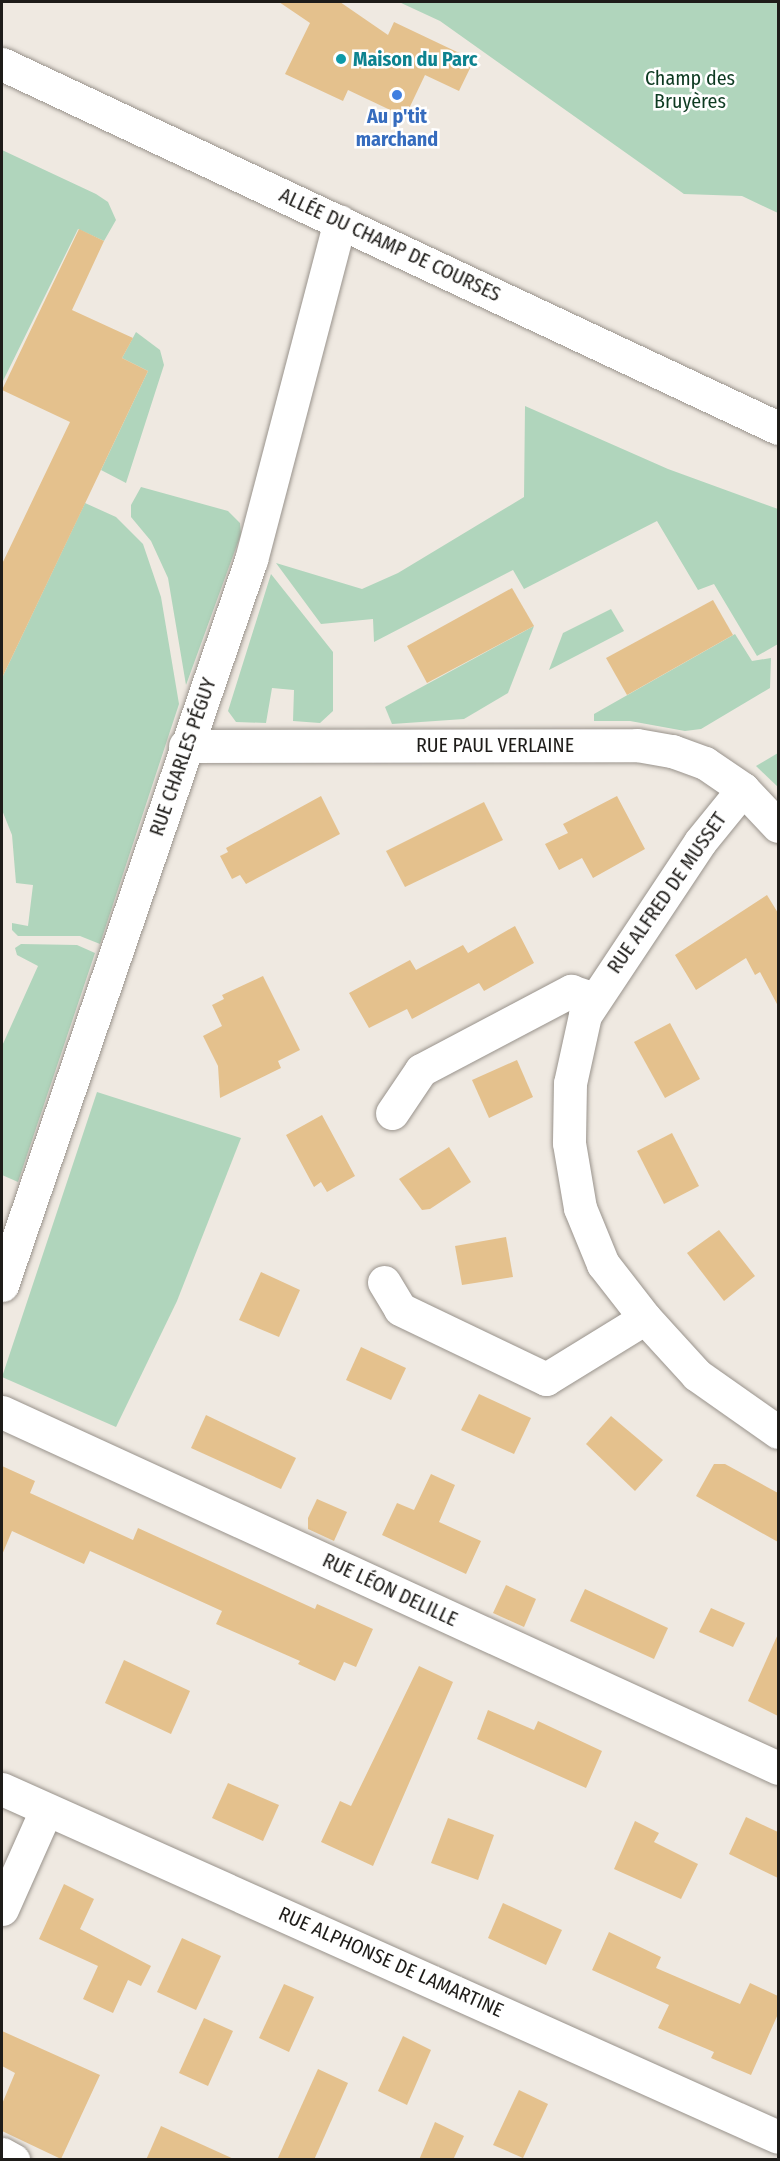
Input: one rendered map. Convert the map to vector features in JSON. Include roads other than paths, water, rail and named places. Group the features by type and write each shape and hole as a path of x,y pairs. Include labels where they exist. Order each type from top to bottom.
{"street":[{"name":"ALLÉE DU CHAMP DE COURSES","path":"2,64 778,428"},
{"name":"RUE CHARLES PÉGUY","path":"2,1285 267,506 340,221"},
{"name":"RUE PAUL VERLAINE","path":"185,746 637,745 672,751 705,764 743,789 778,826"},
{"name":"RUE ALFRED DE MUSSET","path":"743,789 700,842 585,1015 570,1083 569,1143 580,1208 603,1264 645,1318 697,1375 756,1420 778,1432"},
{"path":"392,1113 421,1071 571,991 594,999"},
{"path":"384,1282 400,1309 546,1379 645,1318"},
{"name":"RUE LÉON DELILLE","path":"2,1412 778,1768"},
{"name":"RUE ALPHONSE DE LAMARTINE","path":"2,1789 778,2137"},
{"path":"2,1909 46,1810"},
{"path":"2,2154 13,2160"}],"place":[{"name":"Maison du Parc","path":"341,59"},
{"name":"Au p'tit marchand","path":"397,95"}],"park label":[{"name":"Champ des Bruyères","path":"690,90"}]}
